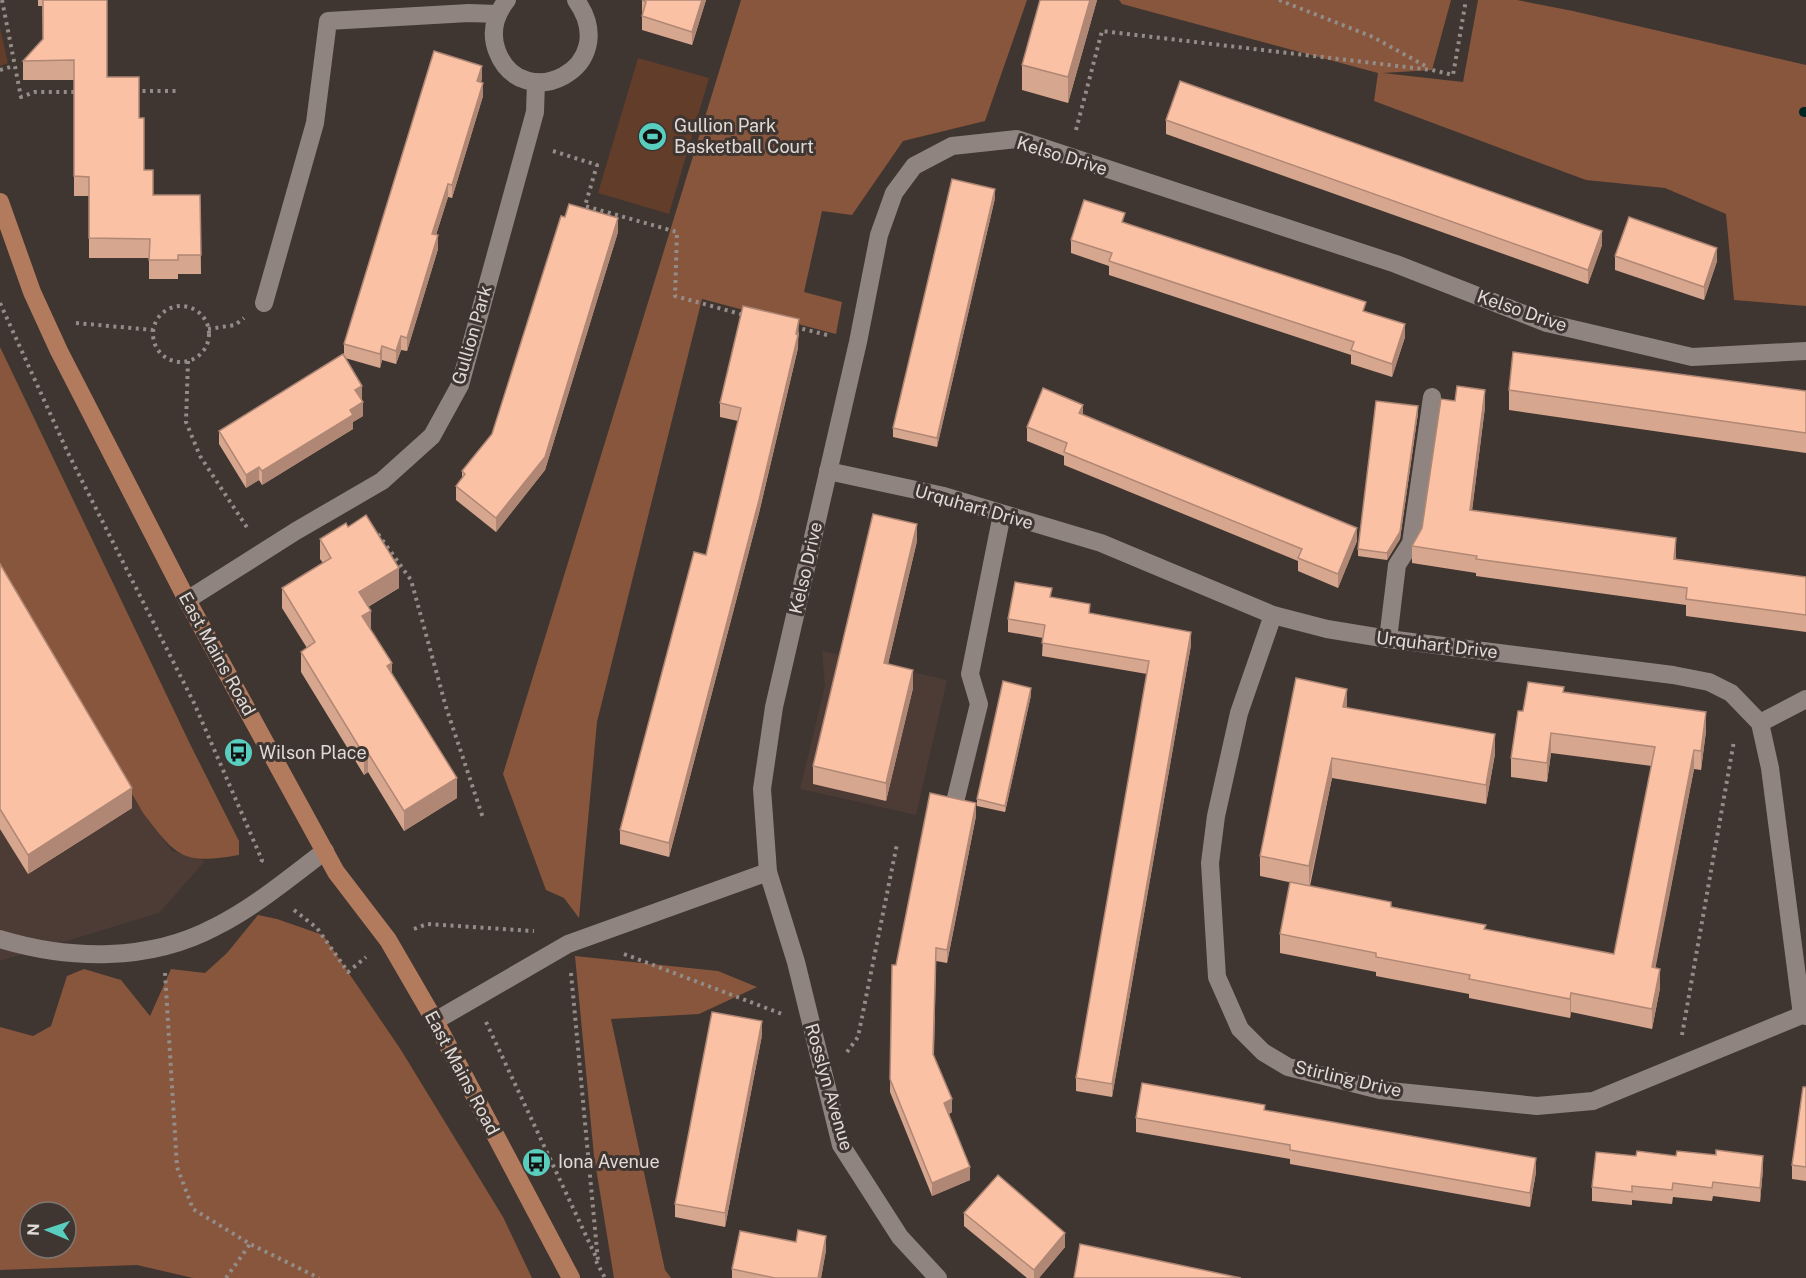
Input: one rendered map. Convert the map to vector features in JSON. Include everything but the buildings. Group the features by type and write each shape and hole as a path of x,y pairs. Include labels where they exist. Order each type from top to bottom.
{"main road":[{"name":"East Mains Road","path":"0,202 32,292 46,323 187,600 336,872 388,940 435,1021 571,1278"}],"street":[{"path":"264,303 315,123 328,21 502,7 494,36 500,58 509,69 522,78 536,82 551,81 565,76 577,67 585,55 589,41 589,26 585,12 576,0"},
{"name":"Gullion Park","path":"187,600 382,481 432,436 460,385 535,112 536,82"},
{"name":"Kelso Drive","path":"768,872 762,789 772,718 858,342 879,235 894,193 914,166 952,146 1017,139 1396,264 1547,323 1692,357 1806,351"},
{"path":"1388,639 1397,565 1411,543 1432,397"},
{"name":"Urquhart Drive","path":"828,471 944,496 1101,543 1274,615 1327,629 1709,682 1731,693 1760,723"},
{"path":"955,802 979,704 970,674 1002,514"},
{"name":"Stirling Drive","path":"1274,615 1239,713 1216,816 1210,863 1217,977 1240,1029 1263,1052 1288,1066 1380,1090 1537,1106 1593,1101 1804,1016"},
{"path":"1804,1016 1770,768 1760,723 1806,699"},
{"path":"0,939 61,953 109,955 166,945 214,928 243,911 325,851"},
{"path":"435,1021 576,941 768,872"},
{"name":"Rosslyn Avenue","path":"768,872 796,962 842,1145 900,1237 938,1278"}],"path":[{"path":"2,0 21,97 35,92 82,92"},
{"path":"1279,0 1373,37 1432,70"},
{"path":"1069,157 1102,31 1432,70 1453,75 1466,0"},
{"path":"0,70 14,66"},
{"path":"129,91 176,91"},
{"path":"526,143 597,165 585,206 676,232 675,296 750,317"},
{"path":"0,303 68,453 194,703 262,860 259,868"},
{"path":"208,329 235,325 264,303"},
{"path":"174,306 186,306 196,310 204,318 208,329 205,349 188,361 166,358 153,341 153,330 164,311 174,306"},
{"path":"46,323 111,324 153,330"},
{"path":"793,327 858,342"},
{"path":"188,361 186,422 200,456 263,552"},
{"path":"352,498 411,580 446,707 483,818"},
{"path":"1676,1069 1735,738 1744,706"},
{"path":"821,1065 844,1056 858,1037 897,844"},
{"path":"286,905 317,928 348,972 388,940 428,924 555,933 774,1013 809,1019"},
{"path":"475,998 598,1261 576,941"},
{"path":"164,962 177,1167 193,1209 250,1244 319,1278"},
{"path":"226,1278 250,1244"}],"shaded area":[{"path":"741,0 1027,0 985,121 903,141 852,215 822,211 804,292 842,302 836,334 702,299 597,722 579,918 564,898 546,890 503,774"},
{"path":"1119,0 1451,0 1432,70 1383,73 1463,82 1478,0 1517,0 1573,11 1806,65 1806,306 1734,300 1726,214 1665,188 1586,180 1374,101 1378,73 1122,4"},
{"path":"0,28 8,63 0,66"},
{"name":"Gullion Park Basketball Court","path":"638,58 709,78 669,214 598,193"},
{"path":"0,347 191,746 239,841 239,855 193,858 182,854 164,840 143,813 0,564"},
{"path":"0,564 143,813 172,851 205,861 159,913 0,961"},
{"path":"822,651 947,680 916,815 800,789 825,686"},
{"path":"258,915 323,935 401,1050 503,1217 532,1278 193,1278 137,1265 0,1270 0,1027 33,1036 51,1026 67,976 84,969 121,980 150,1016 171,969 205,973 227,953"},
{"path":"575,956 718,971 757,987 699,1014 611,1019 665,1270 671,1278 614,1278 594,1156"}],"place":[{"name":"Gullion Park Basketball Court","path":"653,136"},
{"name":"Wilson Place","path":"238,753"},
{"name":"Iona Avenue","path":"537,1162"}]}
